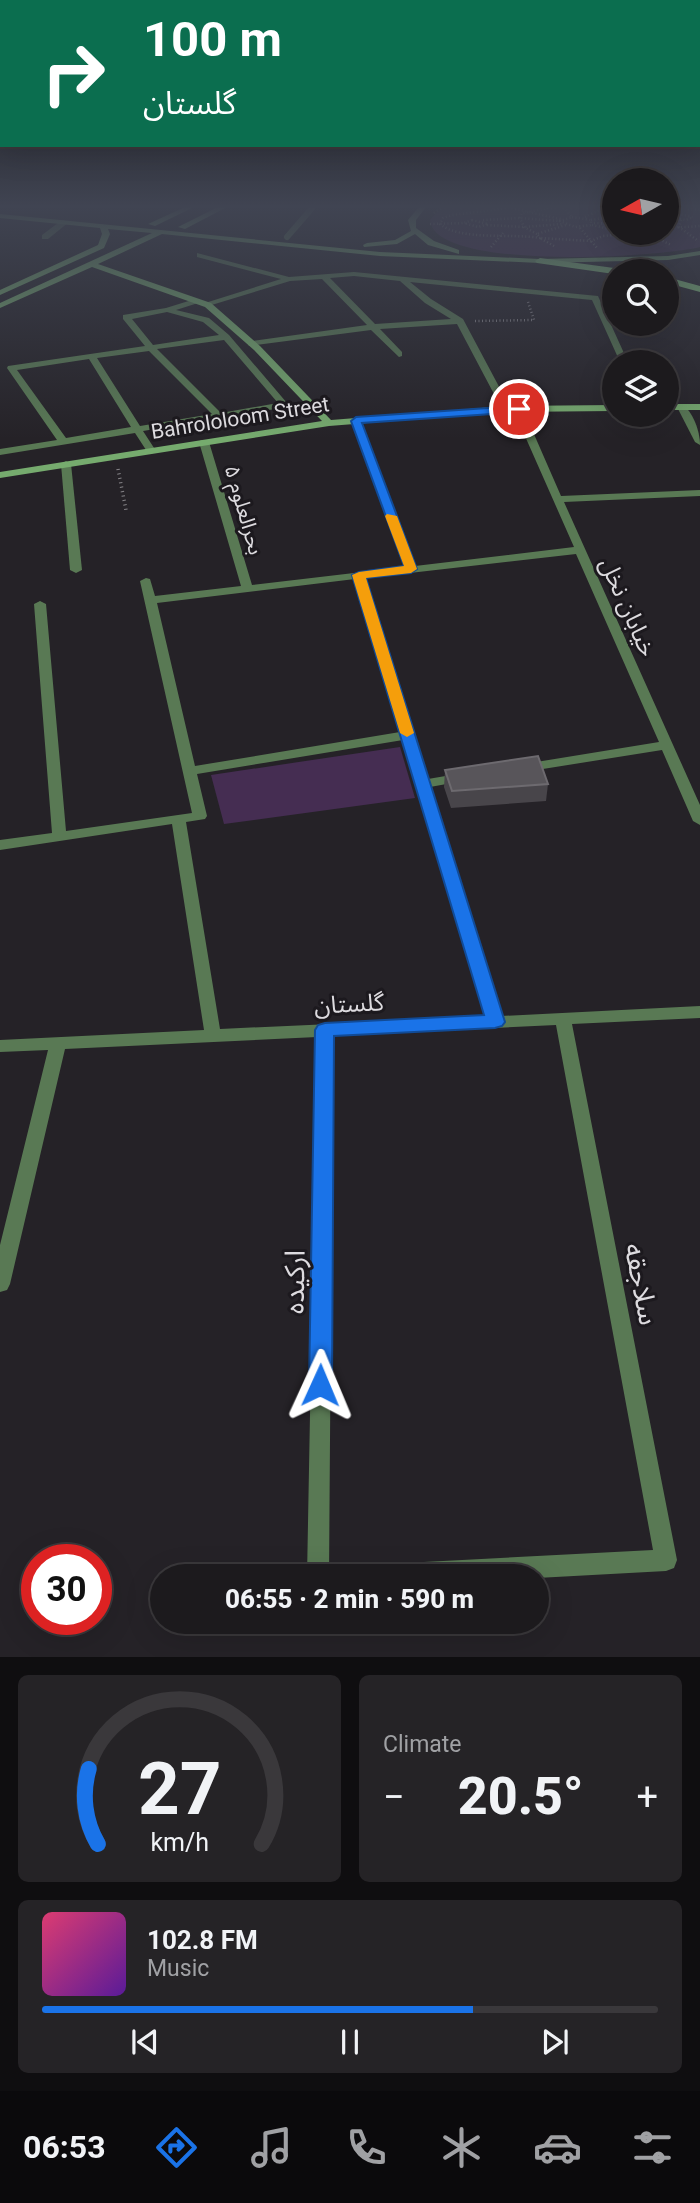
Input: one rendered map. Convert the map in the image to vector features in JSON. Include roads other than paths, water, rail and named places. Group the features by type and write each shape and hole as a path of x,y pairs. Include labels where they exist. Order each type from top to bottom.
{"main road":[{"path":"0,293 19,284"},
{"path":"0,306 47,284"},
{"path":"149,284 208,305 252,344 329,423"},
{"path":"683,284 700,289"},
{"path":"682,407 700,407"},
{"name":"Bahrololoom Street","path":"0,475 329,423 512,409 602,408"}],"street":[{"path":"208,305 272,284"},
{"path":"332,284 399,354"},
{"path":"408,284 428,301 460,321"},
{"path":"452,284 595,298 619,350"},
{"path":"195,301 167,310 126,317 151,348 219,416"},
{"path":"0,452 284,405 226,337 206,320 167,310"},
{"path":"252,344 373,327 460,321"},
{"name":"خیابان نخل","path":"460,321 512,409 558,499 698,813"},
{"path":"64,442 10,368 226,337"},
{"path":"91,356 151,451"},
{"path":"682,407 700,442"},
{"path":"356,421 411,569"},
{"name":"بحرالعلوم ۵","path":"204,442 247,588"},
{"path":"66,464 76,570"},
{"path":"558,499 700,493"},
{"path":"149,600 580,550"},
{"path":"359,575 495,1022"},
{"path":"0,845 200,816 146,581"},
{"path":"40,604 59,837"},
{"path":"191,771 408,736"},
{"path":"504,771 666,745"},
{"path":"423,784 477,775"},
{"path":"178,819 213,1035"},
{"name":"گلستان","path":"0,1046 700,1012"},
{"name":"سلاجقه","path":"549,1566 666,1560 563,1018"},
{"name":"ارکیده","path":"318,1564 325,1030"},
{"path":"0,1284 58,1043"}]}
